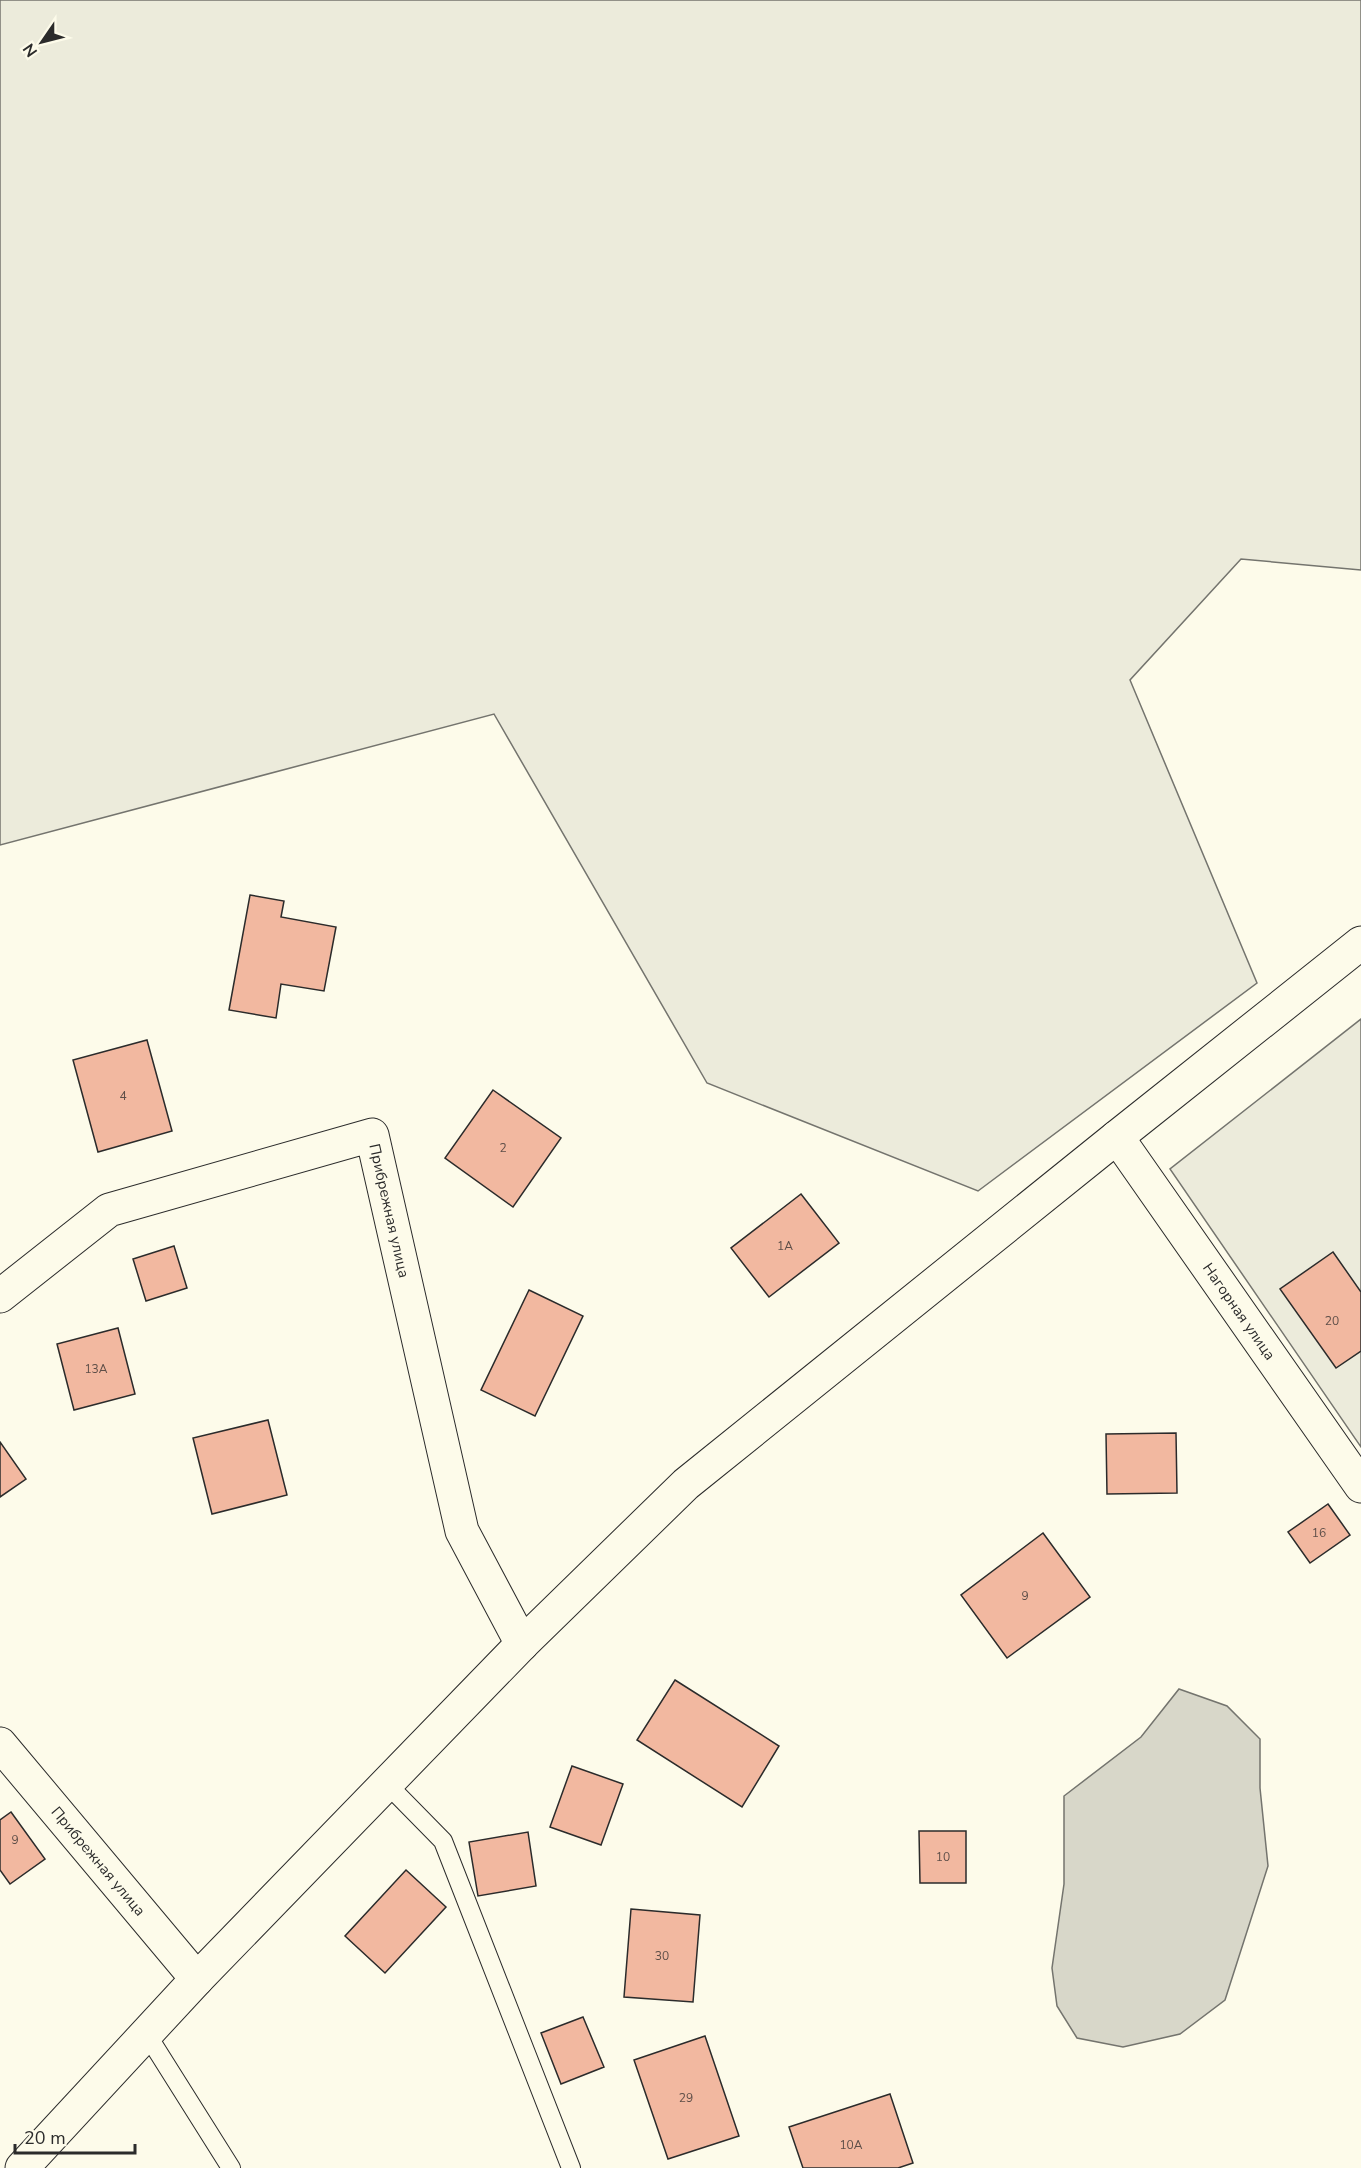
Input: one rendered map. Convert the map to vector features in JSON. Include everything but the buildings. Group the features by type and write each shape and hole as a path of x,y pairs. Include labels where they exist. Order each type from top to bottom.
{"main road":[{"path":"22,2168 197,1979 522,1644 686,1484 1361,943"},
{"name":"Прибрежная улица","path":"0,1296 109,1210 372,1136 462,1531 522,1644"},
{"name":"Нагорная улица","path":"1117,1137 1361,1486"},
{"name":"Прибрежная улица","path":"0,1744 197,1979"}],"lane":[{"path":"387,1784 443,1841 571,2168"},
{"path":"146,2034 231,2168"}],"shaded area":[{"path":"0,0 1361,0 1361,570 1241,559 1130,680 1257,983 978,1191 707,1083 494,714 0,845"},
{"path":"1361,1019 1361,1447 1170,1169"},
{"path":"1179,1689 1227,1706 1260,1739 1260,1788 1268,1866 1225,2000 1180,2034 1123,2047 1077,2038 1057,2006 1052,1968 1064,1884 1064,1796 1141,1737"}]}
